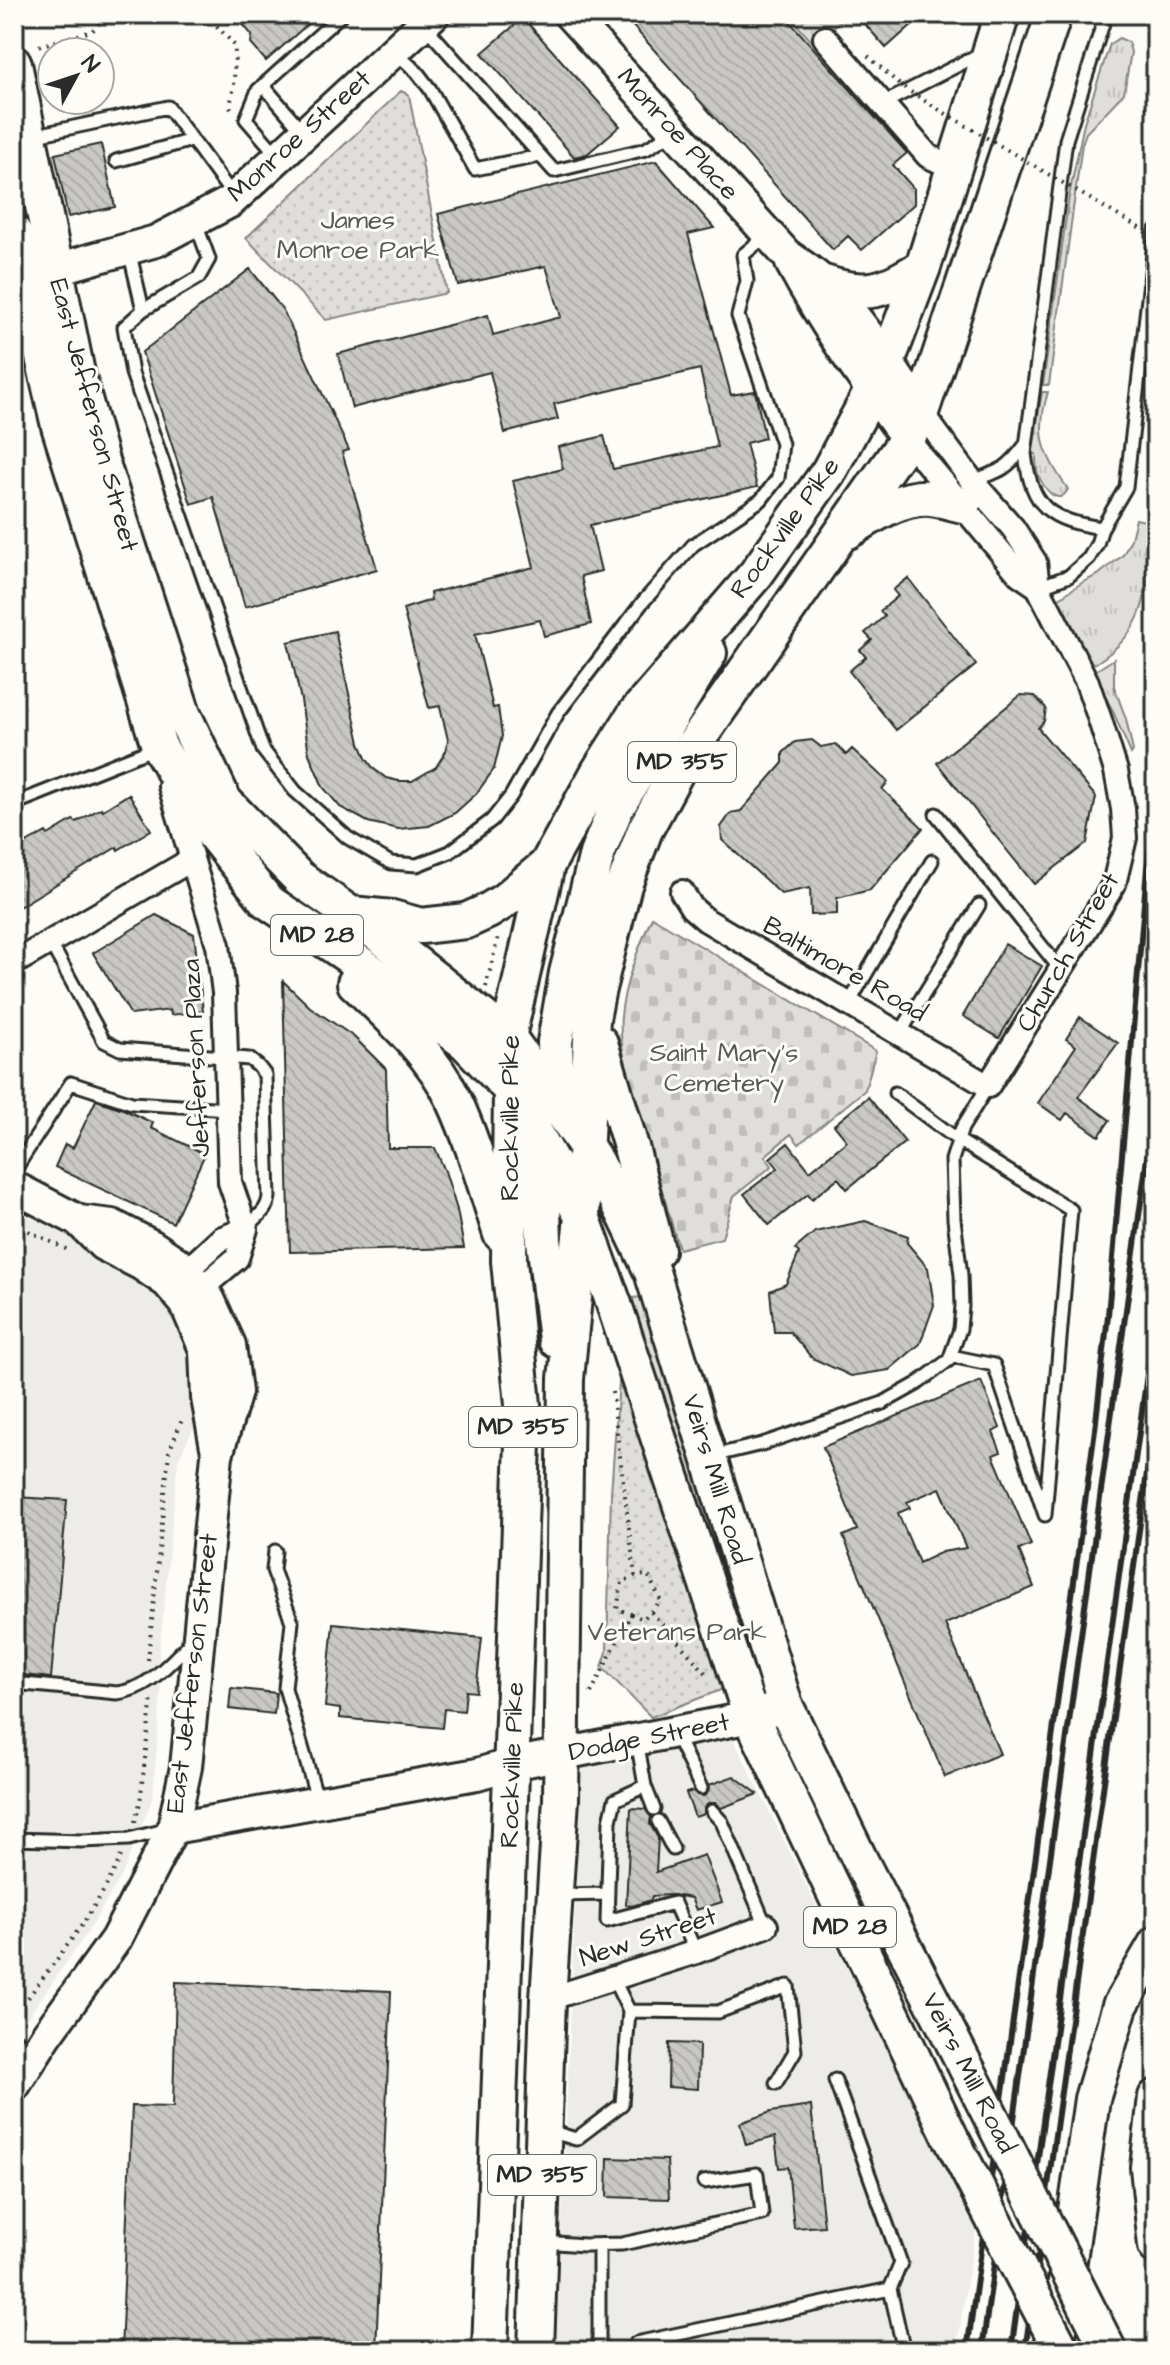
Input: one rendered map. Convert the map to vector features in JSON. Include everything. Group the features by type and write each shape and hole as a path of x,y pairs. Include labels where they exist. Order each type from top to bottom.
{"main road":[{"name":"Rockville Pike","path":"490,2351 524,1415 509,1261 511,1090 508,1037 547,865 599,771 636,713 756,574 829,471 880,377 923,267 1002,14"},
{"name":"Rockville Pike","path":"536,2351 548,1999 561,1799 566,1379 582,1216 592,1019 606,951 624,885 645,830 680,765 914,425 1054,14"},
{"name":"East Jefferson Street","path":"26,55 31,276 59,426 159,746"},
{"name":"East Jefferson Street","path":"14,233 77,373 101,461 183,714"},
{"path":"824,283 844,289 874,291 923,267"},
{"path":"838,537 879,512 917,498 968,493"},
{"path":"582,1216 562,1139 556,1101 555,1042 567,973 597,854 615,810 756,574"},
{"name":"Veirs Mill Road","path":"183,714 224,801 299,878 351,914 508,1037 585,1144 617,1199 652,1272 785,1705 860,1860 1109,2351"},
{"name":"Veirs Mill Road","path":"159,746 200,817 267,901 362,965 466,1043 511,1090 582,1216 751,1717 951,2138 1059,2351"},
{"path":"351,914 392,918 421,926 466,921 504,901 547,865"},
{"path":"267,901 391,1017 427,1058 453,1098 472,1144 509,1261"},
{"path":"592,1019 654,1234 682,1368"},
{"path":"508,1037 525,1081 541,1143 544,1240 554,1333 566,1379"},
{"path":"1059,2351 1092,2099 1120,2006 1156,1944"},
{"path":"1156,2097 1148,2167 1156,2246"}],"street":[{"name":"Monroe Place","path":"569,14 777,244 824,283 874,342 880,377"},
{"name":"Monroe Street","path":"31,276 156,241 235,198 428,19"},
{"path":"825,38 928,156 954,168"},
{"name":"Monroe Place","path":"777,244 811,299 880,377"},
{"name":"Church Street","path":"880,377 968,493 1019,574 1038,587 1087,682 1116,771 1123,809 1125,838 1114,884 988,1086"},
{"name":"Church Street","path":"914,425 968,493"},
{"name":"Jefferson Plaza","path":"159,746 218,945 224,993 230,1182 246,1229"},
{"path":"14,963 191,860"},
{"name":"Baltimore Road","path":"682,892 692,908 706,920 988,1086"},
{"path":"14,1187 79,1221 112,1225 151,1245 176,1262 185,1287"},
{"path":"185,1287 222,1238 246,1229"},
{"name":"East Jefferson Street","path":"14,2086 24,2046 116,1939 173,1828 186,1767 217,1455 207,1398 205,1350 185,1287"},
{"name":"Dodge Street","path":"173,1828 477,1774 512,1764 751,1717 785,1705"},
{"name":"New Street","path":"548,1999 696,1952 766,1926"}],"lane":[{"path":"279,157 246,119 258,90 342,14"},
{"path":"1102,528 1074,524 1056,517 1041,504 1028,473 1025,454 1066,140 1107,15"},
{"path":"428,19 554,171 646,149 675,131"},
{"path":"882,104 990,49"},
{"path":"393,51 417,72 430,89 475,169 540,156"},
{"path":"263,85 304,133"},
{"path":"28,137 168,107 235,198"},
{"path":"116,161 192,140"},
{"path":"195,221 209,259 199,277 143,310 124,327 132,373 263,750 295,791 348,838 391,863 417,865 450,852 492,820 511,796 558,713 642,603 693,545 761,500 778,478 782,444 738,316 747,281 743,255 777,244"},
{"path":"1038,587 1069,576 1080,567 1097,544 1102,528 1126,487 1156,230"},
{"path":"129,249 143,310"},
{"path":"968,493 1007,467 1027,444"},
{"path":"14,804 159,746"},
{"path":"936,814 1061,970"},
{"path":"849,1003 932,861"},
{"path":"900,1033 979,905"},
{"path":"50,942 104,1041 120,1049 249,1059 265,1075 268,1207 246,1229"},
{"path":"14,1171 71,1083 132,1103 229,1109"},
{"path":"709,1457 762,1444 883,1403 917,1384 949,1360 960,1329 962,1306 952,1160 962,1128 988,1086"},
{"path":"895,1093 958,1140 1071,1210 1045,1515 994,1365 951,1356"},
{"path":"275,1551 273,1570 292,1622 285,1688 318,1802"},
{"path":"14,1683 117,1693 132,1691 148,1682 199,1634"},
{"path":"675,1732 701,1788"},
{"path":"637,1740 645,1786 673,1849"},
{"path":"645,1786 615,1800 610,1821 607,1921 674,1903 696,1952"},
{"path":"712,1811 722,1822 766,1926"},
{"path":"14,1839 129,1839 173,1828"},
{"path":"553,1895 608,1894"},
{"path":"543,2129 576,2139 622,2104 629,2011 613,1978"},
{"path":"629,2011 718,2012 788,1986 795,2051 776,2083"},
{"path":"835,2080 901,2263 890,2289 904,2351"},
{"path":"540,2241 622,2244 762,2214 757,2174 704,2182"},
{"path":"599,2245 599,2351"},
{"path":"630,2351 636,2343 890,2289"}],"path":[{"path":"26,55 92,31 107,14"},
{"path":"206,14 235,46 230,106 234,120"},
{"path":"868,56 909,91 1156,238"},
{"path":"485,996 500,930"},
{"path":"14,1224 72,1251"},
{"path":"612,1386 635,1576"},
{"path":"145,1669 149,1655 169,1452 185,1407"},
{"path":"648,1575 661,1601 651,1612 643,1619 617,1609 622,1582 635,1576 648,1575"},
{"path":"651,1612 709,1678"},
{"path":"589,1698 631,1614"},
{"path":"137,1817 151,1691"},
{"path":"14,2017 87,1916 112,1877 120,1858"}],"shaded area":[{"path":"14,1209 139,1271 169,1297 194,1344 197,1420 178,1460 159,1656 161,1694 153,1797 122,1875 89,1930 14,2037"},
{"path":"725,1722 976,2227 956,2351 556,2351 582,1751"}],"green space":[{"path":"787,14 842,14 845,17 814,44"},
{"path":"1119,38 1128,42 1131,52 1124,93 1086,133 1082,144 1049,385 1043,385 1069,196 1084,123 1110,44"},
{"name":"James Monroe Park","path":"401,91 409,95 447,293 326,320 246,238"},
{"path":"1042,392 1048,392 1042,420 1044,443 1052,465 1068,489 1060,497 1051,494 1043,485 1037,472 1036,454 1032,454"},
{"path":"1136,519 1154,523 1143,602 1128,634 1115,649 1096,663 1091,663 1089,659 1086,660 1055,601 1098,575 1123,555"},
{"path":"1114,659 1114,686 1126,719 1133,751 1131,754 1112,709 1092,673"},
{"name":"Saint Mary's Cemetery","path":"652,917 876,1051 865,1090 799,1144 791,1134 765,1156 772,1166 734,1196 722,1238 679,1249 622,1043 621,1016 625,991"},
{"name":"Veterans Park","path":"649,1296 752,1647 734,1689 731,1686 651,1717 602,1667 607,1652 611,1493 625,1299"}],"building":[{"path":"234,14 319,14 266,61 251,44 252,35"},
{"path":"622,14 783,14 907,153 893,165 914,189 914,204 862,250 848,236 833,250"},
{"path":"856,14 924,14 886,48"},
{"path":"523,18 620,126 587,154 574,157 482,53"},
{"path":"101,144 115,207 68,217 55,154"},
{"path":"656,161 714,228 688,234 731,395 755,391 765,438 746,443 757,487 590,525 601,571 581,576 591,624 544,636 540,620 475,634 493,708 498,707 502,736 494,769 476,794 455,813 429,826 398,829 368,822 340,807 323,787 309,754 288,642 335,631 366,758 386,778 412,781 436,767 446,751 448,740 440,706 429,708 403,609 431,600 430,593 534,567 513,481 563,469 558,447 604,436 613,469 717,447 700,369 554,404 558,419 505,433 490,372 352,408 338,354 488,315 493,335 561,317 546,266 458,285 438,214"},
{"path":"250,269 283,310 349,450 342,452 377,569 245,607 213,497 191,504 142,352"},
{"path":"908,578 976,665 896,730 849,671 866,657 860,650 872,640 865,633 885,616 880,611 898,596 893,590"},
{"path":"1021,695 1035,696 1046,708 1044,721 1038,728 1096,797 1087,843 1034,884 937,763"},
{"path":"812,740 821,747 836,744 846,755 852,749 888,782 882,789 923,828 870,890 837,898 837,914 811,915 810,888 781,894 722,840 721,827 731,813 741,811 783,763 783,753 795,742"},
{"path":"129,794 151,830 118,850 117,847 14,910 14,850 46,832 48,835 73,820 76,822 101,808 103,810"},
{"path":"156,915 194,934 203,1011 171,1015 170,1010 131,1015 93,953"},
{"path":"1005,944 1042,966 999,1038 963,1016"},
{"path":"283,981 310,1007 354,1037 386,1069 388,1148 435,1148 457,1210 464,1248 290,1252"},
{"path":"1080,1017 1118,1043 1078,1097 1110,1120 1099,1136 1067,1113 1062,1120 1038,1103 1076,1046 1066,1039"},
{"path":"868,1097 905,1142 847,1189 838,1178 812,1199 808,1194 769,1225 744,1194 778,1168 770,1158 788,1143 810,1171 847,1141 834,1125"},
{"path":"96,1100 153,1123 151,1128 205,1154 173,1223 55,1167 65,1144 73,1148"},
{"path":"865,1221 908,1236 907,1243 928,1268 934,1305 920,1344 889,1370 851,1376 812,1358 790,1332 774,1332 770,1291 786,1284 799,1253 795,1249 815,1232"},
{"path":"981,1381 1000,1428 993,1432 1001,1452 993,1455 1031,1545 1019,1550 1034,1587 945,1624 1000,1754 945,1777 843,1536 857,1530 823,1447","holes":["940,1488 966,1548 942,1552 919,1563 898,1513 910,1508 907,1502"]},
{"path":"14,1497 67,1500 51,1678 14,1674"},
{"path":"333,1623 482,1638 476,1692 466,1691 464,1711 444,1709 442,1728 340,1718 340,1709 325,1707"},
{"path":"231,1688 276,1693 274,1714 229,1709"},
{"path":"734,1776 758,1794 721,1808 709,1803 704,1808 704,1814 695,1817 686,1793 693,1791 704,1796 709,1785"},
{"path":"631,1808 645,1809 651,1817 650,1824 658,1838 656,1872 704,1855 722,1902 696,1910 691,1898 672,1895 652,1896 651,1900 626,1905"},
{"path":"176,1982 391,1991 376,2351 121,2351 132,2106 173,2107"},
{"path":"669,2043 699,2044 698,2089 668,2087"},
{"path":"811,2106 824,2226 794,2228 788,2167 779,2168 775,2137 746,2145 740,2123 771,2112"},
{"path":"608,2158 667,2160 669,2199 607,2197"}],"railway":[{"path":"967,2351 1095,1430 1147,869 1156,807"},
{"path":"982,2351 1156,1093"},
{"path":"1011,2351 1156,1310"},
{"path":"1025,2351 1156,1408"}]}
